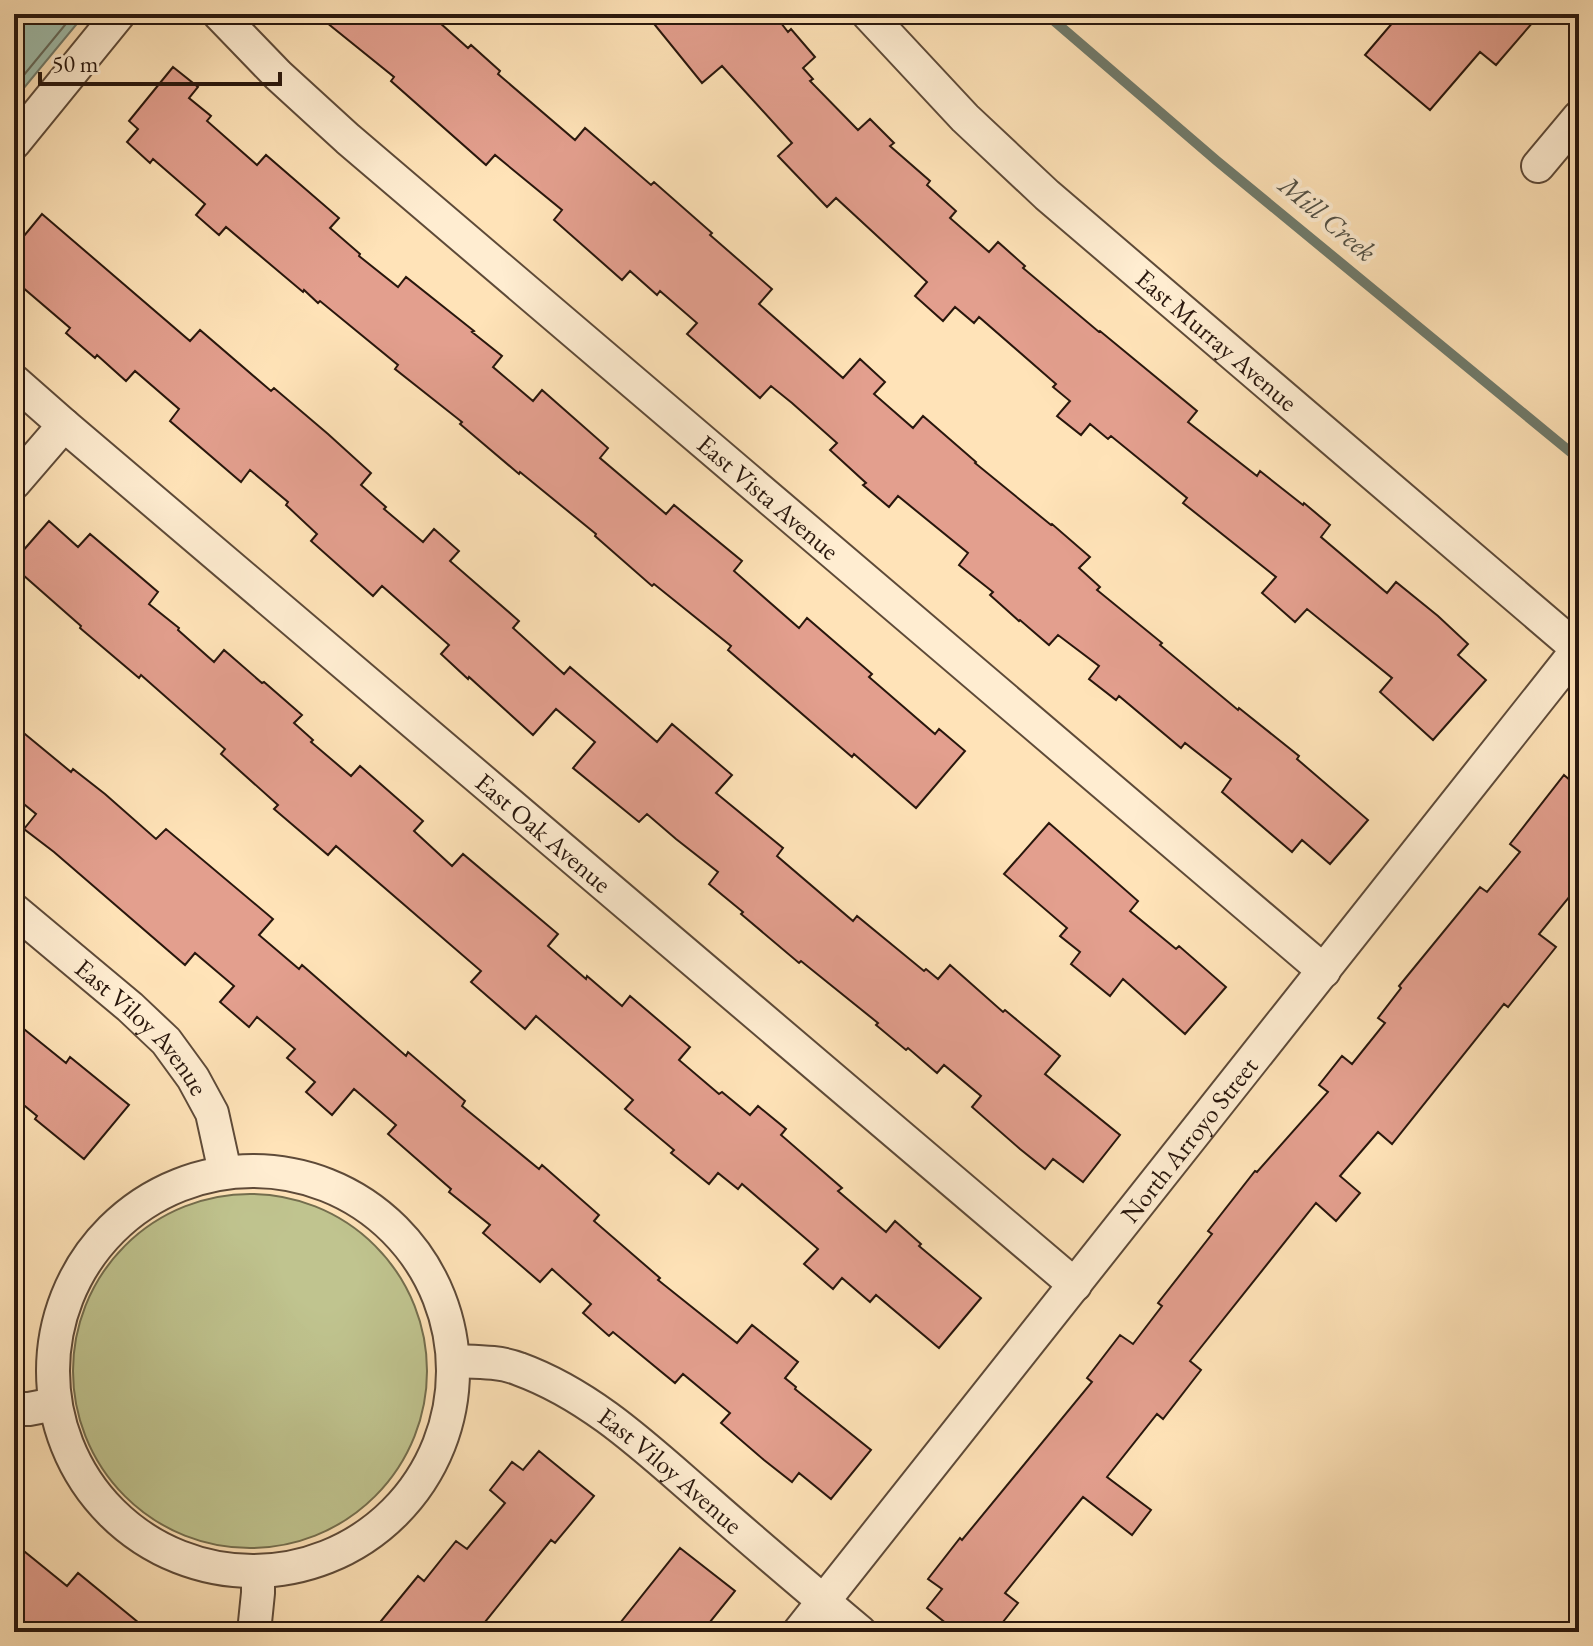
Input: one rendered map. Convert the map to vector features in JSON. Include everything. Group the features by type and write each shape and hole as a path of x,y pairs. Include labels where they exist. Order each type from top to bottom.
{"street":[{"path":"14,143 119,14"},
{"name":"East Vista Avenue","path":"219,14 278,75 348,139 1324,971"},
{"name":"East Murray Avenue","path":"868,14 965,118 1047,195 1578,649"},
{"path":"1538,166 1579,117"},
{"name":"East Oak Avenue","path":"14,381 1075,1285"},
{"path":"14,483 64,425"},
{"name":"North Arroyo Street","path":"799,1632 1578,649"},
{"name":"East Viloy Avenue","path":"14,910 166,1041 193,1078 212,1113 225,1172"},
{"path":"225,1172 296,1174 355,1198 405,1238 439,1292 453,1361 450,1420 424,1479 381,1528 324,1560 258,1573 203,1566 150,1543 105,1507 73,1459 55,1404 54,1339 75,1276 115,1225 169,1188 225,1172"},
{"name":"East Viloy Avenue","path":"453,1361 516,1367 587,1402 622,1427 860,1632"},
{"path":"14,1409 55,1404"},
{"path":"254,1632 258,1573"}],"green space":[{"path":"250,1194 285,1197 318,1207 348,1224 375,1246 397,1273 414,1303 424,1336 427,1371 424,1406 414,1439 397,1469 375,1496 348,1518 318,1535 285,1545 250,1548 215,1545 182,1535 152,1518 125,1496 103,1469 86,1439 76,1406 73,1371 76,1336 86,1303 103,1273 125,1246 152,1224 182,1207 215,1197"}],"water":[{"path":"14,14 85,14 14,100"}],"building":[{"path":"316,14 430,14 468,48 471,45 500,71 498,74 575,140 585,128 651,185 654,182 772,289 759,304 843,378 860,359 885,382 874,394 913,428 923,416 975,463 1052,524 1090,557 1079,568 1100,587 1097,590 1238,710 1299,756 1297,759 1368,820 1330,864 1302,840 1292,852 1222,792 1231,779 1185,743 1181,748 1119,696 1116,700 1089,679 1099,666 1058,635 1049,645 990,595 993,592 959,565 968,553 898,496 889,507 830,450 837,443 792,403 771,386 760,398 687,334 697,323 660,291 657,295 630,271 622,280 554,220 562,210 495,155 486,165 391,81 394,77"},
{"path":"646,14 774,14 815,57 803,68 813,79 810,81 858,130 870,119 894,143 890,146 930,181 927,185 956,211 950,218 989,252 998,242 1025,266 1023,268 1197,411 1188,422 1257,476 1260,471 1330,525 1321,537 1387,593 1396,582 1438,616 1468,644 1458,655 1486,680 1433,740 1380,692 1392,678 1307,609 1295,622 1262,593 1276,577 1183,503 1187,498 1111,436 1108,439 1090,424 1081,435 1057,416 1070,401 1053,387 1056,384 979,317 974,323 955,307 943,321 915,296 927,282 836,198 827,207 778,156 792,143 722,66 702,83"},
{"path":"1400,14 1540,14 1496,65 1480,52 1430,110 1365,55"},
{"path":"173,67 198,87 189,98 211,116 207,121 257,165 266,155 339,218 330,228 359,256 398,287 406,277 474,331 502,356 493,367 533,401 542,390 608,448 600,458 666,514 674,505 742,561 734,571 799,628 807,618 935,734 939,729 965,751 916,808 728,650 731,646 654,584 652,586 596,534 519,474 460,424 462,422 395,369 398,365 320,301 318,303 303,292 226,227 219,235 196,215 205,204 153,159 150,163 127,142 138,129 129,121"},
{"path":"42,214 190,341 200,330 271,391 274,388 328,434 371,473 361,485 386,507 384,509 423,542 434,529 459,551 450,561 519,621 513,628 564,674 570,667 657,742 672,724 732,775 716,793 783,848 777,856 853,921 857,916 938,979 950,965 1003,1012 1005,1010 1060,1056 1045,1074 1120,1135 1083,1182 1053,1159 1045,1169 1020,1149 972,1107 981,1096 944,1065 937,1073 908,1048 906,1050 876,1025 878,1023 801,961 799,963 709,884 718,872 647,814 639,822 573,768 595,742 556,709 533,735 441,654 449,645 382,586 373,596 311,541 317,534 286,505 288,502 250,470 241,482 170,421 179,409 135,371 126,381 66,333 70,328 14,280 14,248"},
{"path":"49,521 78,547 90,534 158,592 149,604 214,662 224,650 264,682 302,715 294,723 313,740 311,742 351,776 360,766 423,821 414,831 452,866 463,854 558,934 548,946 586,979 587,976 622,1006 630,996 690,1047 679,1060 750,1115 758,1106 786,1129 781,1135 842,1188 838,1191 886,1232 895,1221 921,1244 919,1246 981,1298 939,1348 876,1295 870,1302 842,1278 833,1289 804,1264 818,1249 742,1184 738,1189 718,1173 709,1184 625,1109 633,1100 536,1016 525,1029 471,982 481,971 336,846 328,855 274,809 278,805 221,754 225,749 141,675 139,678 80,628 14,567 14,561"},
{"path":"14,725 71,772 73,769 105,794 156,839 166,829 273,919 259,935 299,969 302,965 406,1056 408,1052 465,1101 462,1106 539,1169 542,1165 599,1215 594,1221 660,1278 658,1280 737,1343 752,1325 798,1362 785,1378 871,1450 831,1499 799,1473 792,1482 764,1460 721,1423 730,1413 683,1374 675,1383 613,1332 609,1336 583,1313 591,1304 552,1269 540,1282 483,1233 490,1225 449,1192 451,1189 388,1134 396,1125 354,1089 332,1115 306,1092 315,1082 287,1058 295,1049 257,1017 249,1027 220,1002 234,986 195,953 185,965 24,829 36,814 14,796"},
{"path":"1564,775 1579,788 1579,885 1539,934 1556,947 1508,1007 1504,1004 1392,1144 1378,1132 1340,1176 1360,1193 1336,1221 1316,1203 1190,1361 1201,1370 1163,1419 1157,1414 1107,1477 1151,1510 1132,1535 1083,1497 1005,1593 1018,1603 995,1632 957,1632 927,1608 942,1589 928,1579 1092,1382 1087,1378 1120,1335 1133,1344 1162,1306 1158,1303 1212,1234 1208,1231 1255,1171 1328,1092 1319,1085 1342,1056 1352,1064 1385,1023 1378,1018 1401,988 1399,986 1480,887 1487,892 1520,852 1510,844"},
{"path":"1049,823 1138,901 1130,911 1176,949 1179,946 1226,987 1185,1034 1123,979 1110,996 1071,964 1080,952 1060,936 1067,928 1004,874"},
{"path":"14,1021 66,1063 70,1057 129,1105 84,1159 35,1119 37,1116 14,1097"},
{"path":"539,1451 594,1496 555,1543 551,1540 477,1632 372,1632 418,1576 424,1581 456,1541 467,1549 505,1503 490,1490 512,1462 523,1470"},
{"path":"14,1543 67,1586 78,1573 150,1632 14,1632"},
{"path":"680,1548 735,1591 702,1632 613,1632"}],"waterway":[{"name":"Mill Creek","path":"1046,14 1217,161 1579,459"}]}
